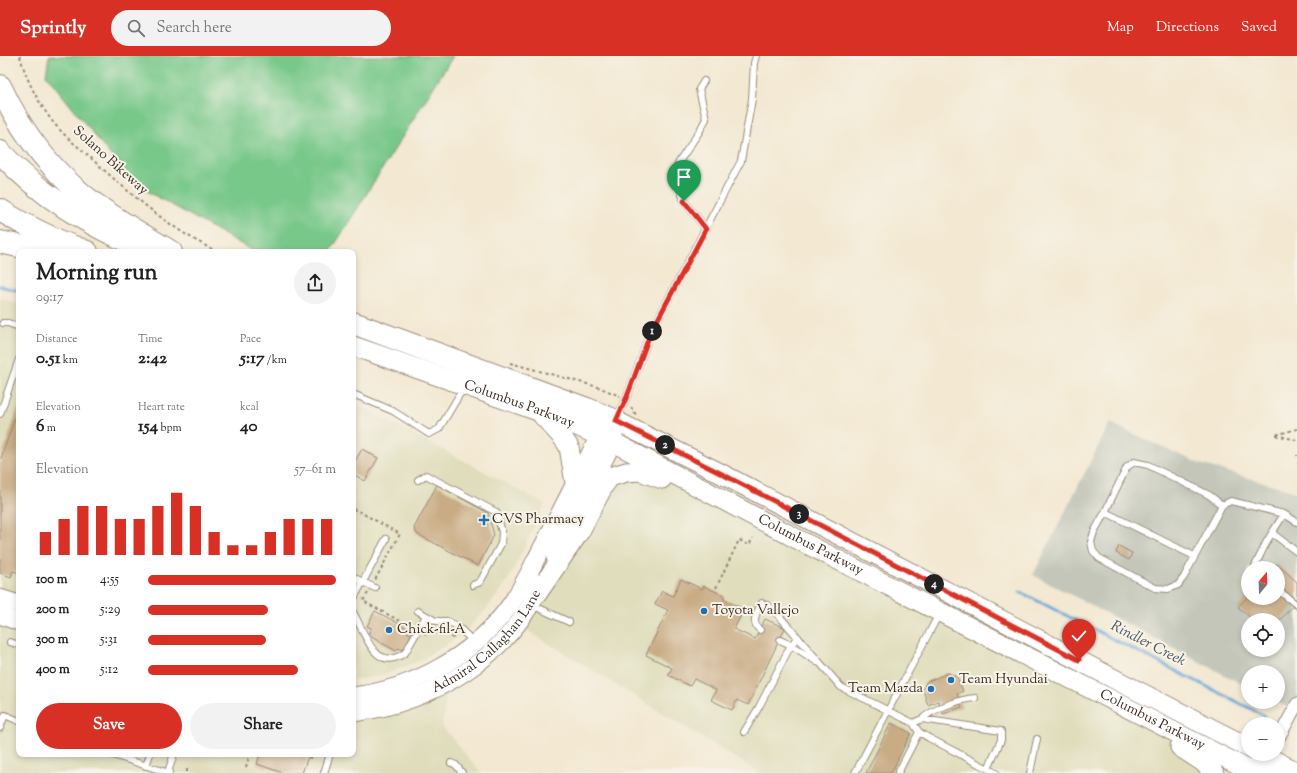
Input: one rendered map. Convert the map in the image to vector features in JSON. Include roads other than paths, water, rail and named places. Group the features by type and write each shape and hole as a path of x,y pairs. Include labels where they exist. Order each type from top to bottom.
{"highway":[{"path":"0,86 18,119 32,140 64,178 115,218 166,249"},
{"path":"0,142 27,180"},
{"path":"0,152 27,180 62,206 81,218 122,239 147,249"},
{"path":"0,210 26,226 80,249"},
{"path":"0,242 32,249"},
{"name":"Columbus Parkway","path":"356,325 558,398 616,421"}],"main road":[{"name":"Columbus Parkway","path":"356,347 538,411 606,439 1252,772"},
{"path":"538,411 563,438 569,447 575,483"},
{"name":"Admiral Callaghan Lane","path":"356,712 385,707 449,682 477,664 507,636 534,599 606,439 616,421"},
{"name":"Columbus Parkway","path":"616,421 720,473 1241,743"},
{"name":"Admiral Callaghan Lane","path":"356,695 381,691 422,676 476,646 509,607 528,574 575,483 606,439"},
{"path":"534,599 580,531 604,485 610,477 621,473 640,471 762,520"},
{"path":"0,598 16,603"},
{"path":"940,612 944,608 952,607 1038,649 1079,660"},
{"path":"0,615 16,621"},
{"path":"1110,699 1203,762 1214,773"},
{"path":"1252,772 1267,761"},
{"path":"1270,761 1297,772"}],"street":[{"path":"1285,726 1297,704"}],"lane":[{"path":"616,421 628,394 650,334 741,162 752,99 754,63 756,56"},
{"path":"704,81 699,89 706,119 679,162 675,173 684,201 706,229"},
{"path":"3,323 16,326"},
{"path":"0,414 16,368"},
{"path":"356,395 393,411 429,434 439,428 465,386"},
{"path":"1222,505 1210,495 1196,488 1148,465 1134,462 1127,467 1094,532 1091,542 1094,551 1099,558 1155,588 1168,589 1178,585 1184,577 1222,505 1231,501 1284,514 1297,522"},
{"path":"418,480 426,475 496,512 502,532 501,544 480,582 473,585"},
{"path":"1105,512 1194,556"},
{"path":"1257,561 1267,541 1284,514"},
{"path":"1272,534 1297,552"},
{"path":"356,595 386,539"},
{"path":"356,578 373,588"},
{"path":"1285,596 1297,605"},
{"path":"534,599 569,622"},
{"path":"760,630 756,627 754,620 764,604 774,610 841,687 912,722 919,732 996,773"},
{"path":"418,611 436,621 447,621 457,626 476,646"},
{"path":"855,773 940,612"},
{"path":"356,618 373,649 381,657 393,658 405,653 426,616"},
{"path":"744,732 792,645 798,637"},
{"path":"780,640 792,645 823,666"},
{"path":"10,642 16,645"},
{"path":"922,719 927,714 964,699 975,698"},
{"path":"0,728 2,714 16,720"},
{"path":"912,722 922,719 1001,731 1001,740 988,769"},
{"path":"898,773 919,732"},
{"path":"1030,773 1037,738"},
{"path":"119,757 168,773 173,757"},
{"path":"146,766 149,757"},
{"path":"324,773 329,757"},
{"path":"451,763 456,765 462,773"}],"waterway":[{"name":"Rindler Creek","path":"0,286 16,290"},
{"name":"Rindler Creek","path":"1020,592 1265,716"}],"place":[{"name":"CVS Pharmacy","path":"484,520"},
{"name":"Toyota Vallejo","path":"704,611"},
{"name":"Chick-fil-A","path":"389,630"},
{"name":"Team Hyundai","path":"951,680"},
{"name":"Team Mazda","path":"931,689"}]}
